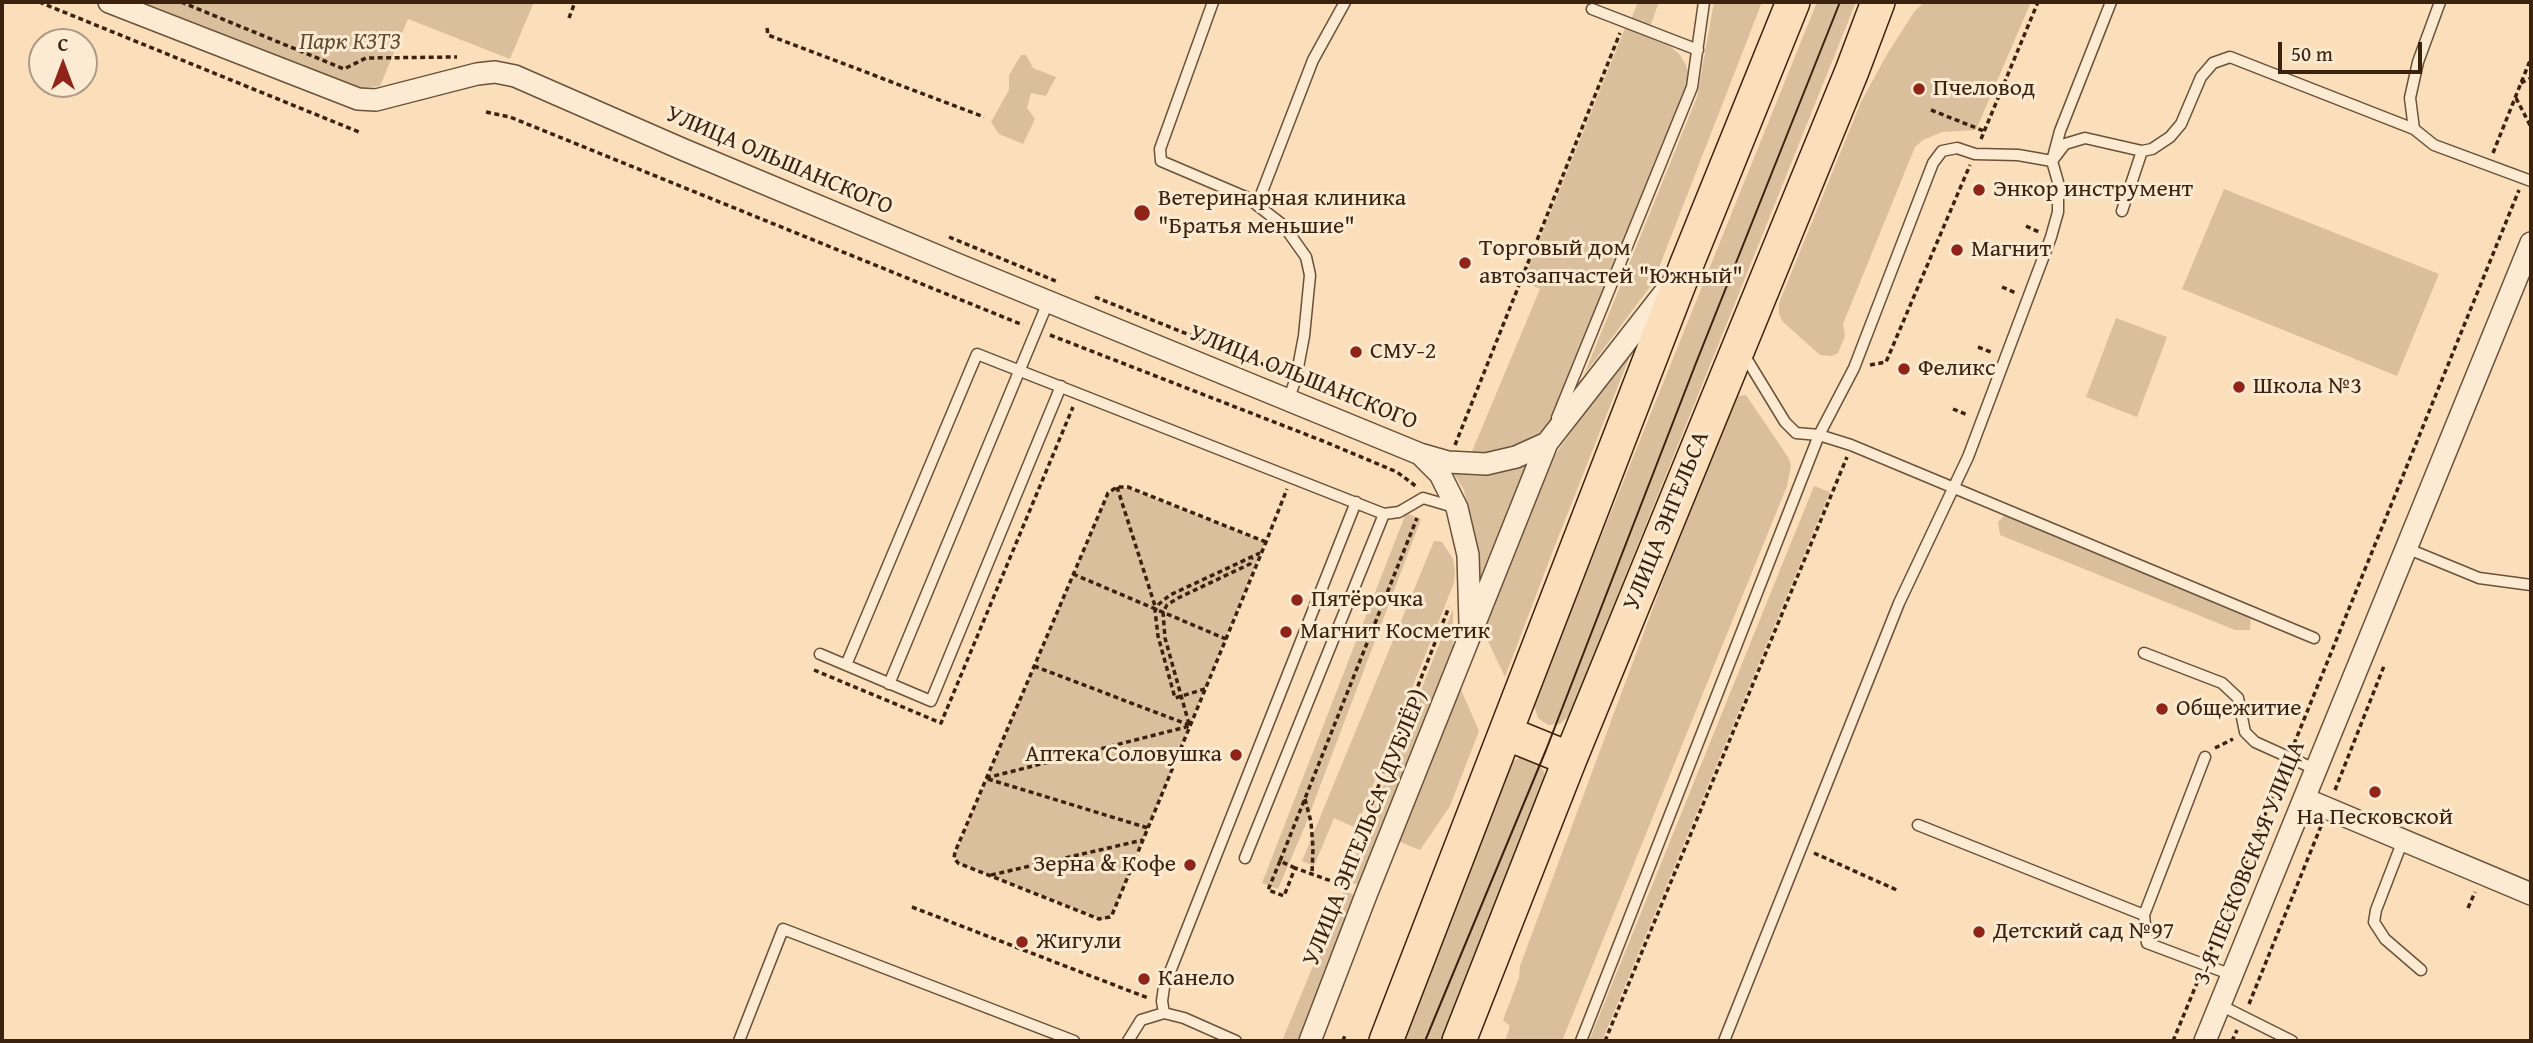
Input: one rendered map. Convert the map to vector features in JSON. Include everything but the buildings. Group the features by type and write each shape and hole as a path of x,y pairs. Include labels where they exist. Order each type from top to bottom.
{"main road":[{"path":"1773,48 1785,2"},
{"path":"1386,1041 1686,266 1793,2"},
{"name":"УЛИЦА ЭНГЕЛЬСА","path":"1459,1041 1570,759 1878,2"},
{"path":"1852,71 1902,2"},
{"path":"1506,733 1570,759"}],"street":[{"name":"УЛИЦА ОЛЬШАНСКОГО","path":"109,2 358,99 376,100 486,73 514,76 1048,302 1420,454 1448,462 1494,463 1516,457 1547,443"},
{"name":"3-Я ПЕСКОВСКАЯ УЛИЦА","path":"2205,1041 2531,243"},
{"path":"1547,443 1686,266"},
{"name":"УЛИЦА ЭНГЕЛЬСА (ДУБЛЁР)","path":"1310,1041 1547,443"},
{"path":"1420,454 1440,474 1457,508 1468,555 1471,635"},
{"path":"2305,799 2531,894"}],"lane":[{"path":"1213,2 1160,149 1161,161 1248,198 1284,226 1306,257 1310,275 1298,367 1288,401"},
{"path":"1257,205 1313,60 1345,2"},
{"path":"1547,443 1685,107 1692,87 1704,2"},
{"path":"1724,1041 1899,603 1968,457 2051,237 2058,212 2058,182 2052,161 2060,131 2111,2"},
{"path":"2414,129 2410,98 2418,62 2440,2"},
{"path":"1592,9 1698,50"},
{"path":"2052,161 2065,144 2085,138 2142,151 2152,149 2170,137 2181,124 2201,77 2213,63 2230,57 2414,129 2434,145 2527,179"},
{"path":"1581,1041 1819,435 1854,368 1936,157 1949,148 1975,154 2018,155 2052,161"},
{"path":"2122,211 2142,151"},
{"path":"889,684 1048,302"},
{"path":"1738,344 1789,428 1804,435 1819,435 1851,445 1954,486 2314,638"},
{"path":"846,665 977,354 1384,514 1399,512 1415,501 1426,498 1457,508"},
{"path":"820,654 931,701 1061,386"},
{"path":"1164,1013 1164,987 1356,502"},
{"path":"1245,858 1384,514"},
{"path":"2406,548 2479,579 2531,585"},
{"path":"2144,653 2222,683 2238,698 2245,732 2255,742 2317,769"},
{"path":"2205,757 2144,915 2147,943 2232,975"},
{"path":"1918,825 2144,915"},
{"path":"2403,840 2376,910 2374,922 2385,939 2421,970"},
{"path":"739,1041 783,929 1074,1041"},
{"path":"2220,1005 2292,1041"},
{"path":"1128,1041 1141,1020 1164,1013 1184,1018 1236,1041"}],"path":[{"path":"39,2 359,132"},
{"path":"569,18 575,2"},
{"path":"1854,368 1886,362 2038,2"},
{"path":"1448,462 1624,22"},
{"path":"767,28 768,35 984,117"},
{"path":"2488,165 2531,58"},
{"path":"2521,83 2531,78"},
{"path":"2515,97 2531,127"},
{"path":"1931,110 1984,131"},
{"path":"486,112 510,117 1036,330 1378,464 1411,481 1426,498 1268,890 1284,896 1295,868"},
{"path":"2210,951 2527,179"},
{"path":"2026,226 2040,232"},
{"path":"2002,287 2018,294"},
{"path":"1978,347 1993,353"},
{"path":"1953,409 1970,416"},
{"path":"1605,1041 1851,445"},
{"path":"1266,542 1128,487 1117,487 1108,493 955,852 954,858 958,863 1099,919 1107,919 1112,915 1266,542 1292,477"},
{"path":"1117,487 1156,609 1157,636 1175,698 1205,689"},
{"path":"1156,609 1170,595 1261,553"},
{"path":"1190,726 1165,638 1163,612 1167,605 1182,596 1250,564 1252,557"},
{"path":"1073,574 1226,639"},
{"path":"1340,884 1451,602"},
{"path":"1034,666 1190,726"},
{"path":"2232,1041 2384,666"},
{"path":"986,778 1190,726"},
{"path":"2205,757 2211,750 2234,738 2255,742"},
{"path":"986,778 1148,828"},
{"path":"1304,797 1311,822 1312,873"},
{"path":"989,875 1143,840"},
{"path":"1801,848 1899,891"},
{"path":"1280,861 1366,895"},
{"path":"912,907 1147,1000"},
{"path":"2173,1041 2199,976"},
{"path":"1343,1041 1345,1035"}],"green space":[{"name":"Парк КЗТЗ","path":"135,2 534,2 510,59 408,19 380,86 353,89"},
{"path":"1638,2 1659,2 1650,27 1631,19"},
{"path":"1714,2 1762,2 1653,283 1584,375 1697,97"},
{"path":"1817,2 1856,2 1569,716 1560,724 1548,725 1538,718 1535,700"},
{"path":"1924,2 2031,2 1976,130 1942,132 1923,140 1915,147 1843,324 1845,336 1838,353 1832,356 1820,355 1782,321 1779,303 1861,102 1886,56 1914,12"},
{"path":"1625,28 1671,47 1680,55 1689,77 1688,89 1551,421 1527,445 1468,461 1540,289 1523,281"},
{"path":"1021,55 1026,55 1033,68 1056,77 1046,96 1031,93 1027,108 1035,119 1023,144 999,134 991,122 1009,90 1009,75"},
{"path":"2224,189 2439,274 2397,376 2182,289"},
{"path":"2116,318 2167,337 2137,417 2086,397"},
{"path":"1635,343 1505,677 1482,629 1549,463"},
{"path":"1746,395 1788,457 1791,466 1787,486 1562,1041 1505,1041 1510,1026 1503,1020 1519,978 1520,966 1666,573 1735,400 1738,396"},
{"path":"1532,461 1478,595 1473,540 1464,490 1454,474 1480,476 1511,470"},
{"path":"1814,486 1830,492 1602,1041 1589,1041"},
{"path":"1117,488 1128,488 1265,542 1112,914 1104,920 959,863 955,855 1108,493"},
{"path":"1406,513 1421,519 1305,826 1278,889 1262,883"},
{"path":"2005,515 2251,616 2250,630 2235,630 2000,535 1998,522"},
{"path":"1434,541 1442,542 1453,559 1454,583 1356,828 1334,818 1314,866 1302,861"},
{"path":"1453,609 1453,665 1365,888 1346,880"},
{"path":"1458,683 1479,731 1450,806 1420,850 1395,840"},
{"path":"1521,757 1538,762 1544,772 1544,779 1448,1041 1394,1041 1510,763"},
{"path":"1344,891 1363,898 1307,1041 1282,1041"}],"tram line":[{"path":"1425,1041 1546,750 1840,2"}],"place":[{"name":"Пчеловод","path":"1919,89"},
{"name":"Энкор инструмент","path":"1979,190"},
{"name":"Ветеринарная клиника \"Братья меньшие\"","path":"1142,213"},
{"name":"Магнит","path":"1957,250"},
{"name":"Торговый дом автозапчастей \"Южный\"","path":"1465,263"},
{"name":"СМУ-2","path":"1356,352"},
{"name":"Феликс","path":"1904,369"},
{"name":"Школа №3","path":"2239,387"},
{"name":"Пятёрочка","path":"1297,600"},
{"name":"Магнит Косметик","path":"1286,632"},
{"name":"Общежитие","path":"2162,709"},
{"name":"Аптека Соловушка","path":"1236,755"},
{"name":"На Песковской","path":"2375,792"},
{"name":"Зерна & Кофе","path":"1190,865"},
{"name":"Детский сад №97","path":"1979,932"},
{"name":"Жигули","path":"1022,942"},
{"name":"Канело","path":"1144,979"}]}
